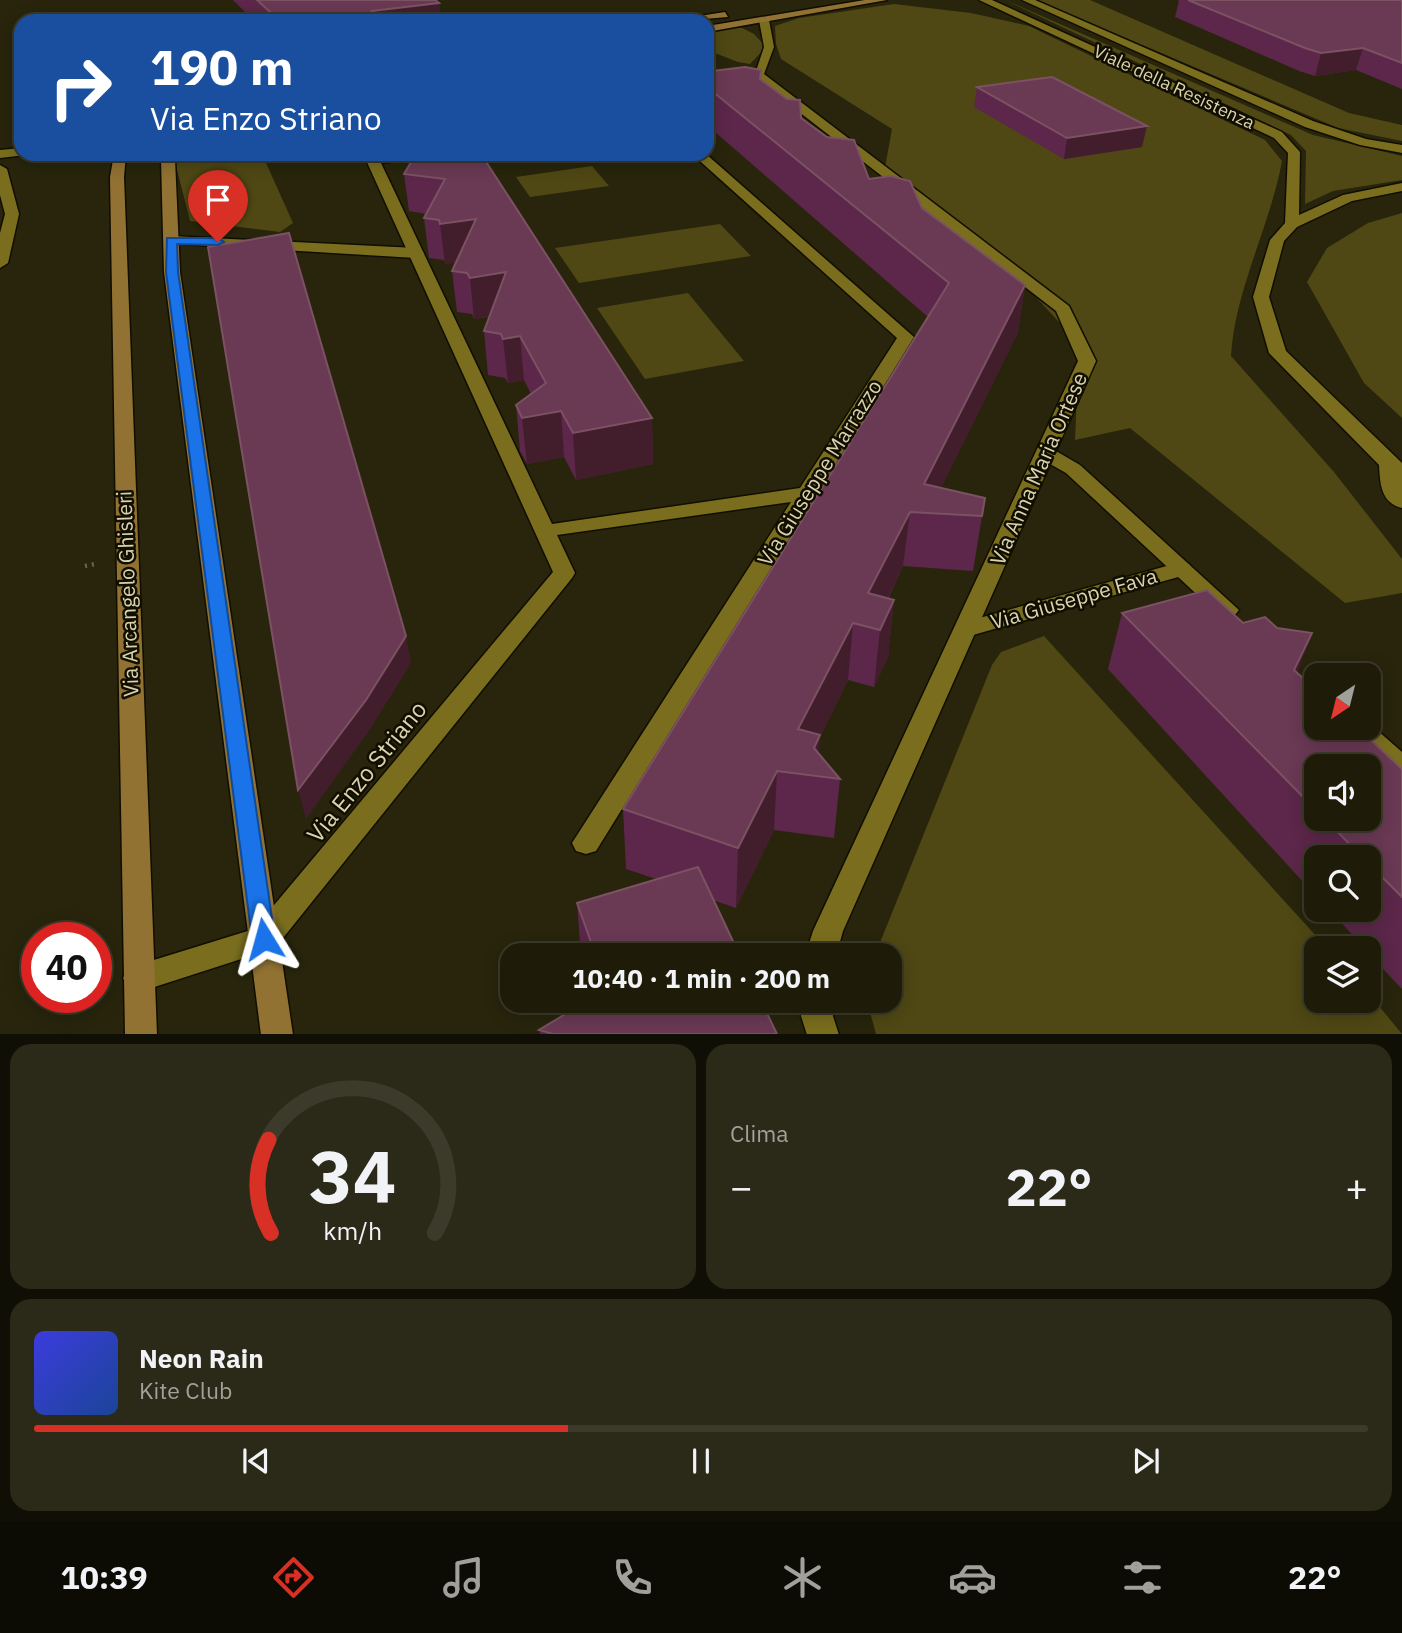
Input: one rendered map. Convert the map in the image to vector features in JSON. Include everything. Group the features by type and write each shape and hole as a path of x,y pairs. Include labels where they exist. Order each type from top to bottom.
{"street":[{"path":"714,17 820,0"},
{"path":"714,28 882,0"},
{"name":"Viale della Resistenza","path":"984,0 1278,135 1294,152 1292,224"},
{"name":"Viale della Resistenza","path":"1027,0 1309,124 1364,142 1402,149"},
{"name":"Via Anna Maria Ortese","path":"764,20 769,47 758,75 1063,309 1087,361 824,943"},
{"name":"Via Arcangelo Ghisleri","path":"119,161 117,177 141,1034"},
{"path":"170,161 172,272 277,1034"},
{"name":"Via Enzo Striano","path":"264,939 564,573 373,161"},
{"name":"Via Giuseppe Marrazzo","path":"586,843 906,337 706,161"},
{"path":"0,169 12,214 0,262"},
{"path":"1402,187 1348,198 1292,224 1277,240 1261,297 1278,353 1396,468 1391,491 1402,502"},
{"path":"171,240 416,253"},
{"name":"Via Giuseppe Fava","path":"1046,454 1073,468 1243,625"},
{"path":"544,531 808,492"},
{"name":"Via Giuseppe Fava","path":"966,629 1181,569"},
{"path":"1372,740 1402,767"},
{"path":"139,978 264,939"},
{"path":"817,1013 822,1034"}],"shaded area":[{"path":"1005,0 1313,135 1402,156 1402,180 1333,191 1305,204 1306,151 1291,135"},
{"path":"1036,0 1090,0 1349,113 1402,125 1402,141 1338,128"},
{"path":"894,4 971,13 1029,26 1265,140 1282,161 1270,210 1239,307 1231,356 1334,472 1402,559 1402,593 1345,603 1130,428 1075,440 1079,344 1012,271 884,173 892,129 781,59 776,44 775,26 799,18"},
{"path":"740,27 754,34 766,47 750,64 738,62 714,53 714,32"},
{"path":"175,161 265,161 293,223 280,232 190,221"},
{"path":"592,166 609,186 530,197 516,177"},
{"path":"1402,213 1402,418 1364,383 1307,282 1327,248 1368,223"},
{"path":"720,224 751,256 579,283 555,248"},
{"path":"688,293 744,361 645,379 597,308"},
{"path":"1044,636 1316,936 1304,936 1304,1013 1381,1013 1381,1009 1402,1034 876,1034 870,1013 902,1013 902,943 880,943 992,665 1001,652"}],"building":[{"path":"257,0 435,0 439,3 372,11 372,14 272,14"},
{"path":"1188,0 1402,0 1402,63 1363,48 1321,53"},
{"path":"745,67 761,70 760,79 787,99 800,100 801,118 827,137 854,140 869,179 891,176 910,181 922,208 1025,285 924,484 985,498 982,516 910,512 868,593 894,600 880,630 853,623 798,729 820,735 814,748 840,779 777,771 738,848 623,809 949,283 714,93 714,71"},
{"path":"1052,77 1147,126 1067,138 977,87"},
{"path":"412,161 486,161 652,418 573,433 561,411 522,418 516,405 546,383 520,336 503,339 501,334 484,331 506,272 470,278 467,273 452,271 476,219 440,224 439,220 424,218 445,179 404,174"},
{"path":"289,233 406,636 366,700 298,790 208,247"},
{"path":"1207,590 1243,623 1265,617 1277,628 1312,633 1294,670 1304,679 1304,740 1371,740 1402,769 1402,897 1381,876 1381,845 1350,845 1337,831 1381,831 1381,754 1304,754 1304,798 1122,613"},
{"path":"698,867 734,943 591,943 577,903"},
{"path":"567,1013 767,1013 777,1034 553,1034 539,1030"}],"route":[{"path":"218,242 171,240 172,272 264,939"}]}
